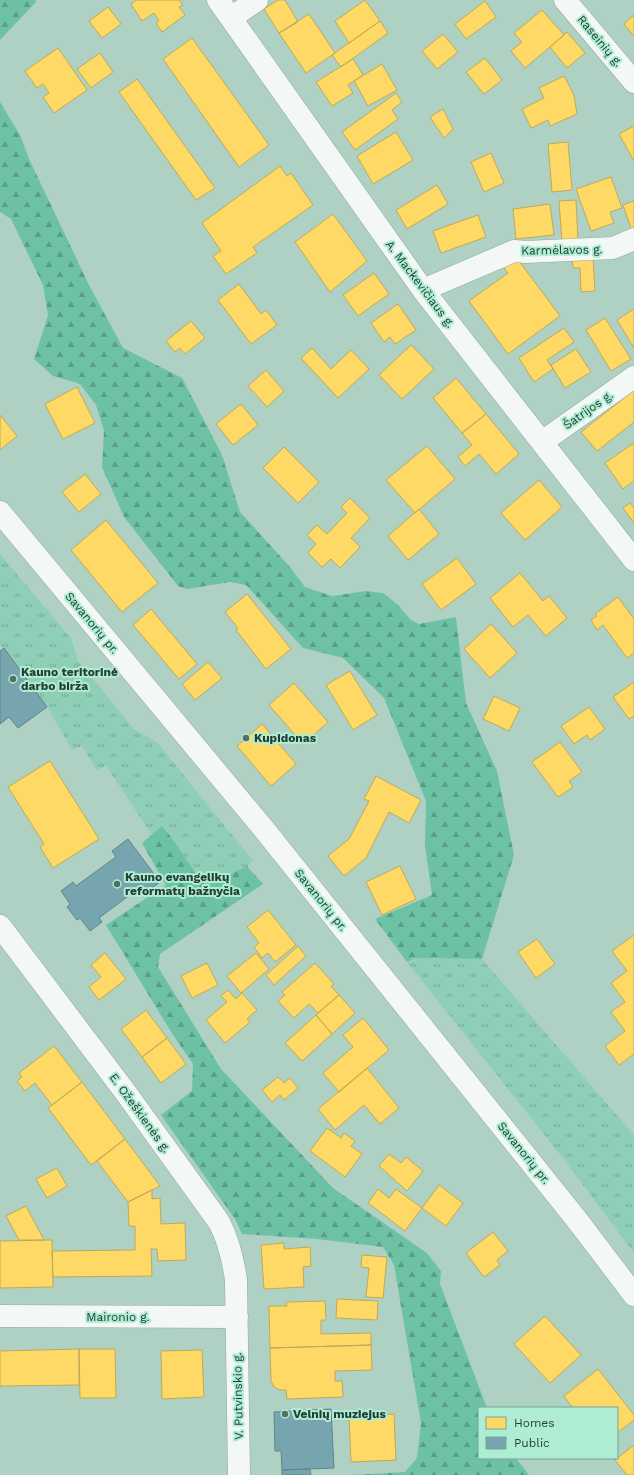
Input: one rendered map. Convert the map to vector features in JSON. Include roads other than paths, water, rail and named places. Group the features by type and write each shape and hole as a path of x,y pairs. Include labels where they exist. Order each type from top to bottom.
{"street":[{"name":"A. Mackevičiaus g.","path":"218,0 423,290 634,560"},
{"path":"231,18 257,0"},
{"name":"Raseinių g.","path":"565,0 634,82"},
{"name":"Karmėlavos g.","path":"423,290 514,251 526,252 613,248 634,239"},
{"name":"Šatrijos g.","path":"542,442 634,378"},
{"name":"Savanorių pr.","path":"0,512 264,828 577,1220 634,1295"},
{"name":"E. Ožeškienės g.","path":"0,926 126,1093 219,1222 227,1237 233,1258 237,1317"},
{"name":"Maironio g.","path":"0,1316 237,1317"},
{"name":"V. Putvinskio g.","path":"237,1317 238,1475"}],"place":[{"name":"Kauno teritorinė darbo birža","path":"13,679"},
{"name":"Kupidonas","path":"246,738"},
{"name":"Kauno evangelikų reformatų bažnyčia","path":"117,884"},
{"name":"Velnių muziejus","path":"285,1414"}]}
